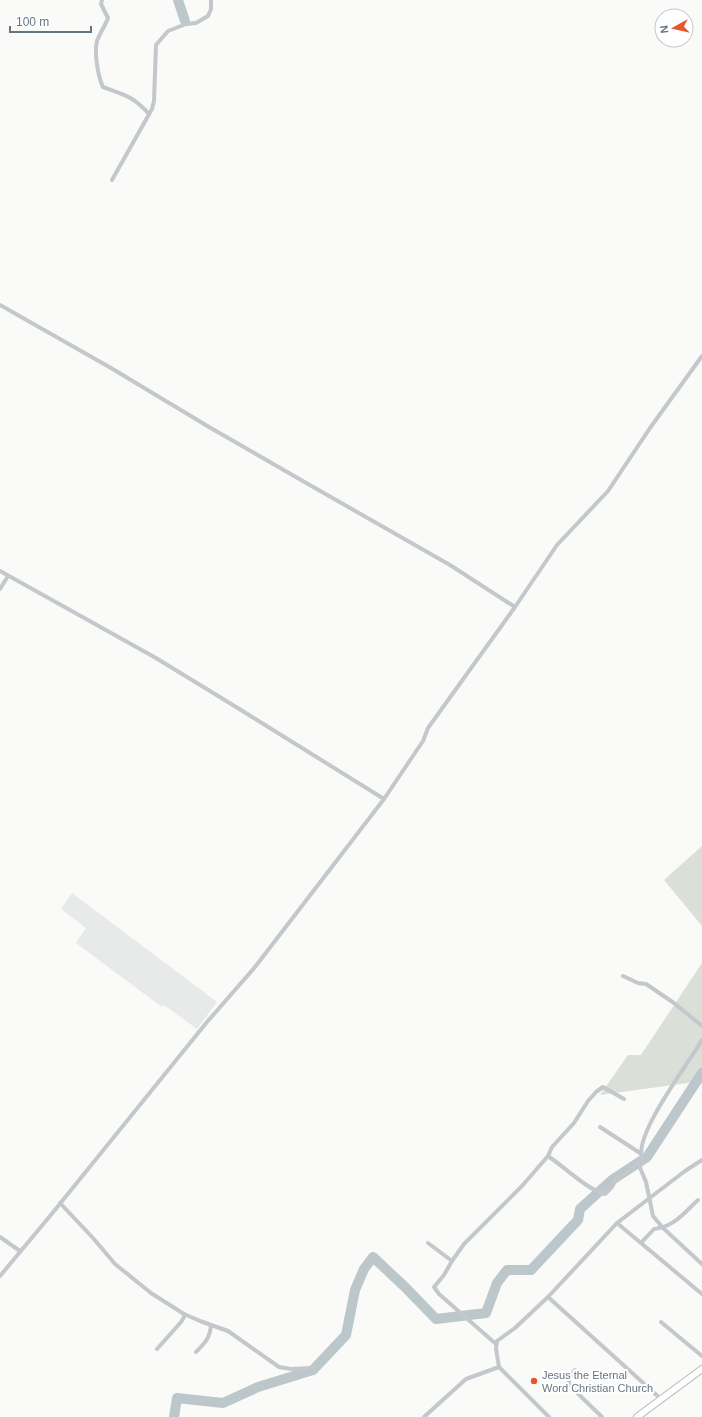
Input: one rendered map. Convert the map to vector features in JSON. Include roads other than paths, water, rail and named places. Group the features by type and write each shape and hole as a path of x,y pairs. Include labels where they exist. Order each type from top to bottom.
{"main road":[{"path":"637,1417 702,1368"}],"street":[{"path":"102,0 101,4 108,18 97,42 97,61 100,82 104,87 134,99 149,114"},
{"path":"112,180 152,109 154,101 156,45 168,31 186,24 196,24 208,16 211,9 212,0"},
{"path":"0,305 450,566 515,607"},
{"path":"0,1276 207,1022 255,967 384,799 423,740 428,728 515,607 557,545 608,491 650,428 702,356"},
{"path":"0,571 156,658 384,799"},
{"path":"0,589 8,576"},
{"path":"623,976 638,983 646,984 674,1003 702,1026"},
{"path":"548,1156 584,1183 598,1192 606,1194 616,1179 630,1171 642,1158 640,1153 644,1135 672,1086 702,1040"},
{"path":"549,1417 499,1367 496,1344 439,1294 434,1287 444,1275 464,1244 522,1186 548,1156 552,1147 574,1123 588,1101 596,1092 603,1087 624,1099"},
{"path":"600,1128 640,1153"},
{"path":"496,1344 497,1341 515,1328 548,1297 617,1223 685,1171 702,1160"},
{"path":"638,1163 646,1182 654,1216 663,1228 702,1264"},
{"path":"641,1243 654,1229 663,1228 671,1224 698,1200"},
{"path":"60,1203 94,1238 116,1264 151,1293 184,1314 228,1331 278,1367 291,1369 313,1368"},
{"path":"617,1223 702,1294"},
{"path":"0,1237 20,1251"},
{"path":"428,1243 452,1261"},
{"path":"548,1297 661,1399"},
{"path":"157,1349 181,1322 184,1314"},
{"path":"661,1322 702,1356"},
{"path":"196,1352 207,1341 211,1332 211,1325"},
{"path":"424,1417 466,1379 499,1367"},
{"path":"575,1370 569,1378 569,1385 602,1417"}],"waterway":[{"path":"178,0 185,21"},
{"path":"174,1417 177,1398 223,1403 258,1387 313,1370 346,1335 355,1290 364,1269 373,1257 436,1319 486,1313 497,1283 507,1270 531,1270 578,1220 580,1209 612,1180 647,1157 702,1073"}],"place":[{"name":"Jesus the Eternal Word Christian Church","path":"534,1381"}]}
